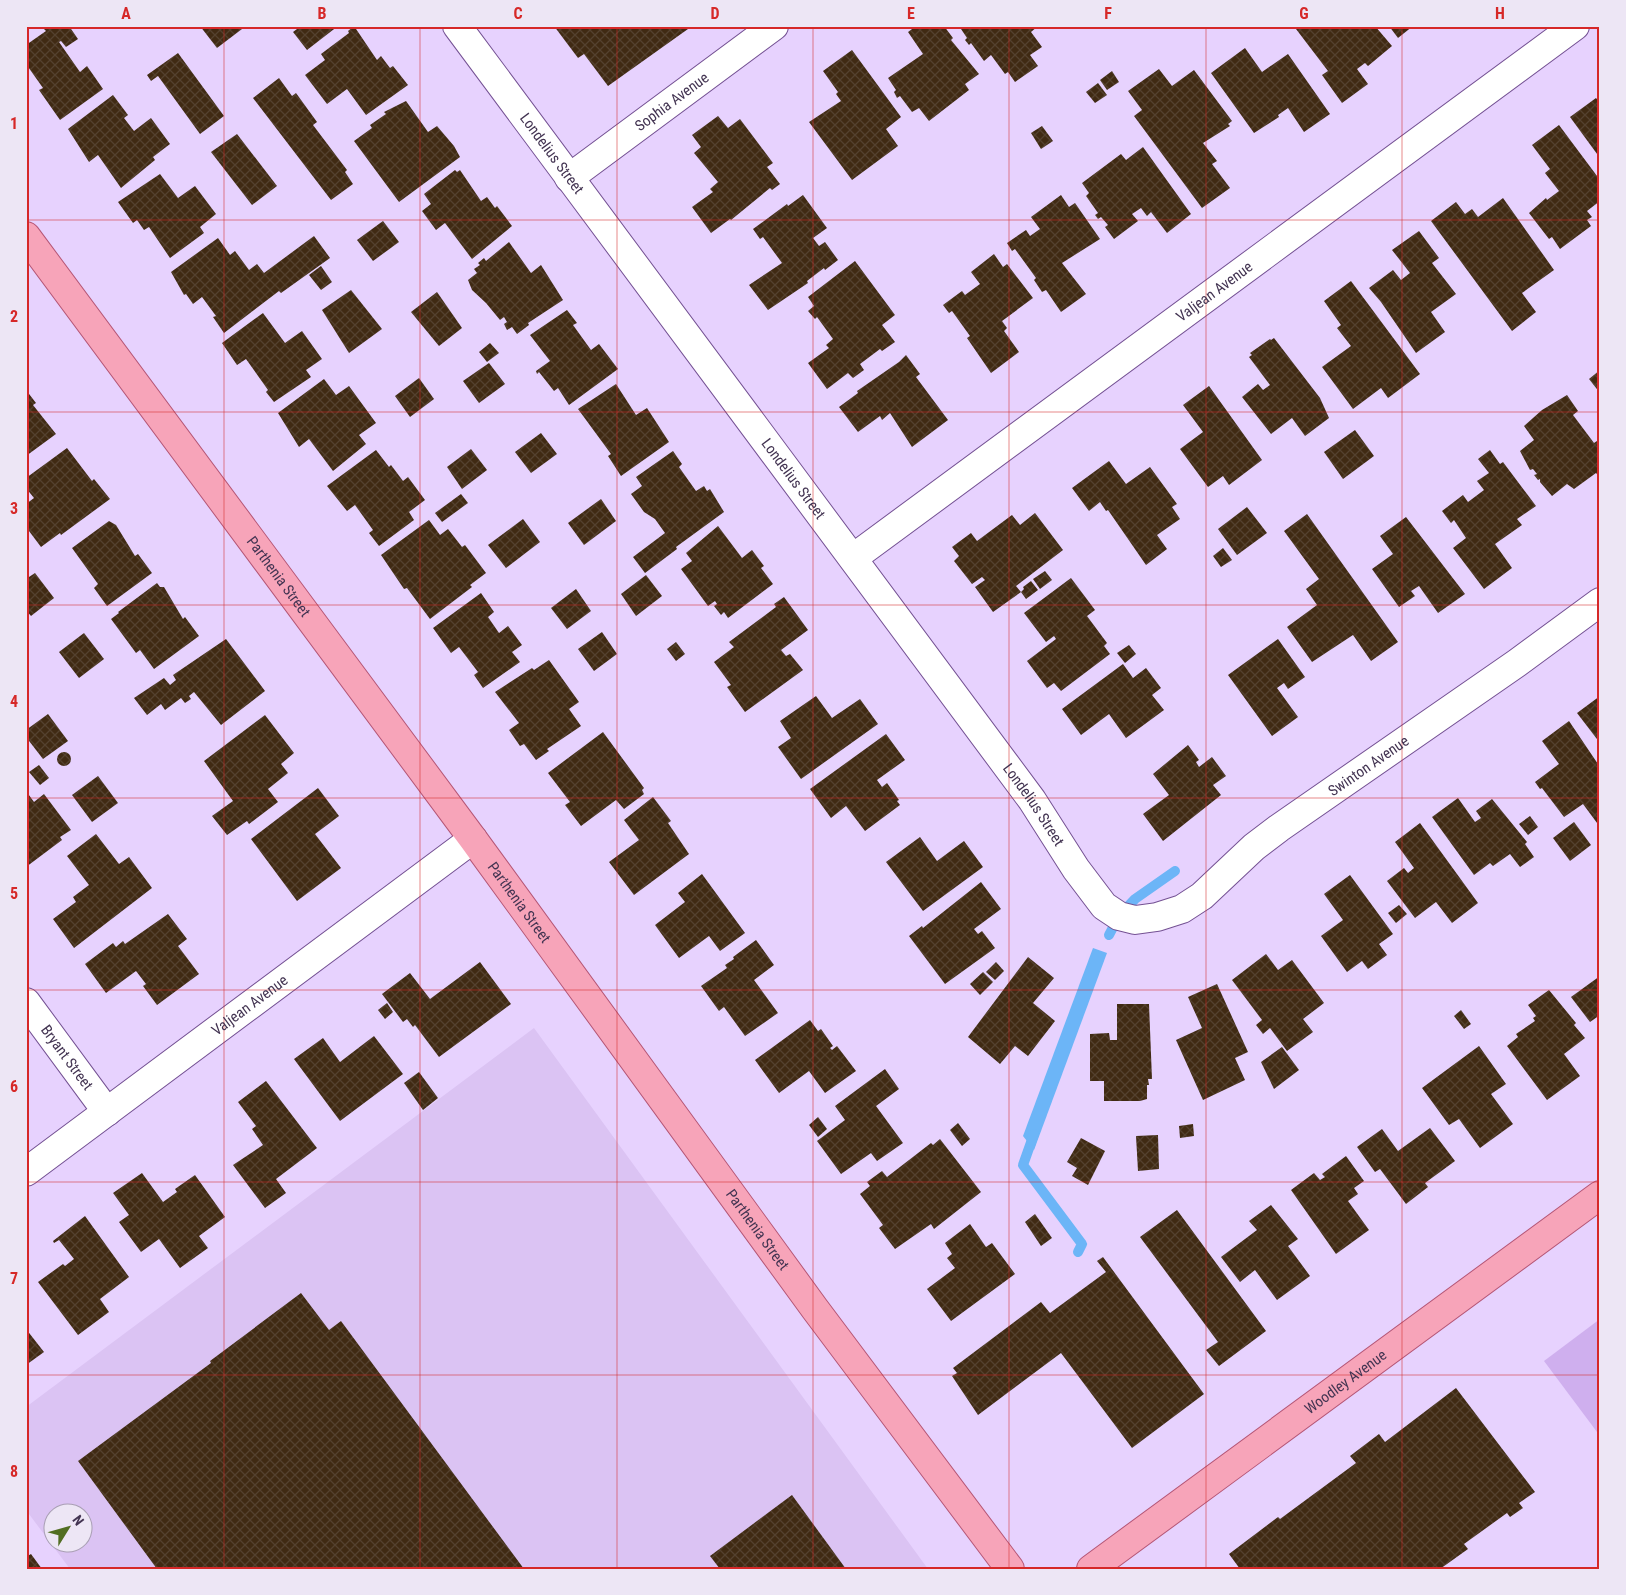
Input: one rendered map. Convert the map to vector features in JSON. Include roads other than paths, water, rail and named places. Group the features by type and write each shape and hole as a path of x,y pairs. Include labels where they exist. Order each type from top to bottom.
{"main road":[{"name":"Parthenia Street","path":"26,236 472,839 809,1301 1010,1569"},
{"name":"Woodley Avenue","path":"1091,1569 1600,1195"}],"street":[{"name":"Londelius Street","path":"457,26 1032,800 1090,888 1104,906 1112,912 1127,919 1136,920"},
{"name":"Sophia Avenue","path":"569,178 774,26"},
{"name":"Valjean Avenue","path":"853,558 1575,26"},
{"name":"Swinton Avenue","path":"1136,920 1157,917 1182,909 1202,896 1225,877 1254,847 1279,828 1517,663 1600,602"},
{"name":"Valjean Avenue","path":"26,1172 472,839"},
{"name":"Bryant Street","path":"26,1002 107,1112"}],"water":[{"path":"1093,948 1107,953 1034,1150 1023,1136"}],"waterway":[{"path":"1109,935 1119,916 1135,899 1175,871"},
{"path":"1034,1134 1023,1165 1082,1244 1078,1252"}]}
